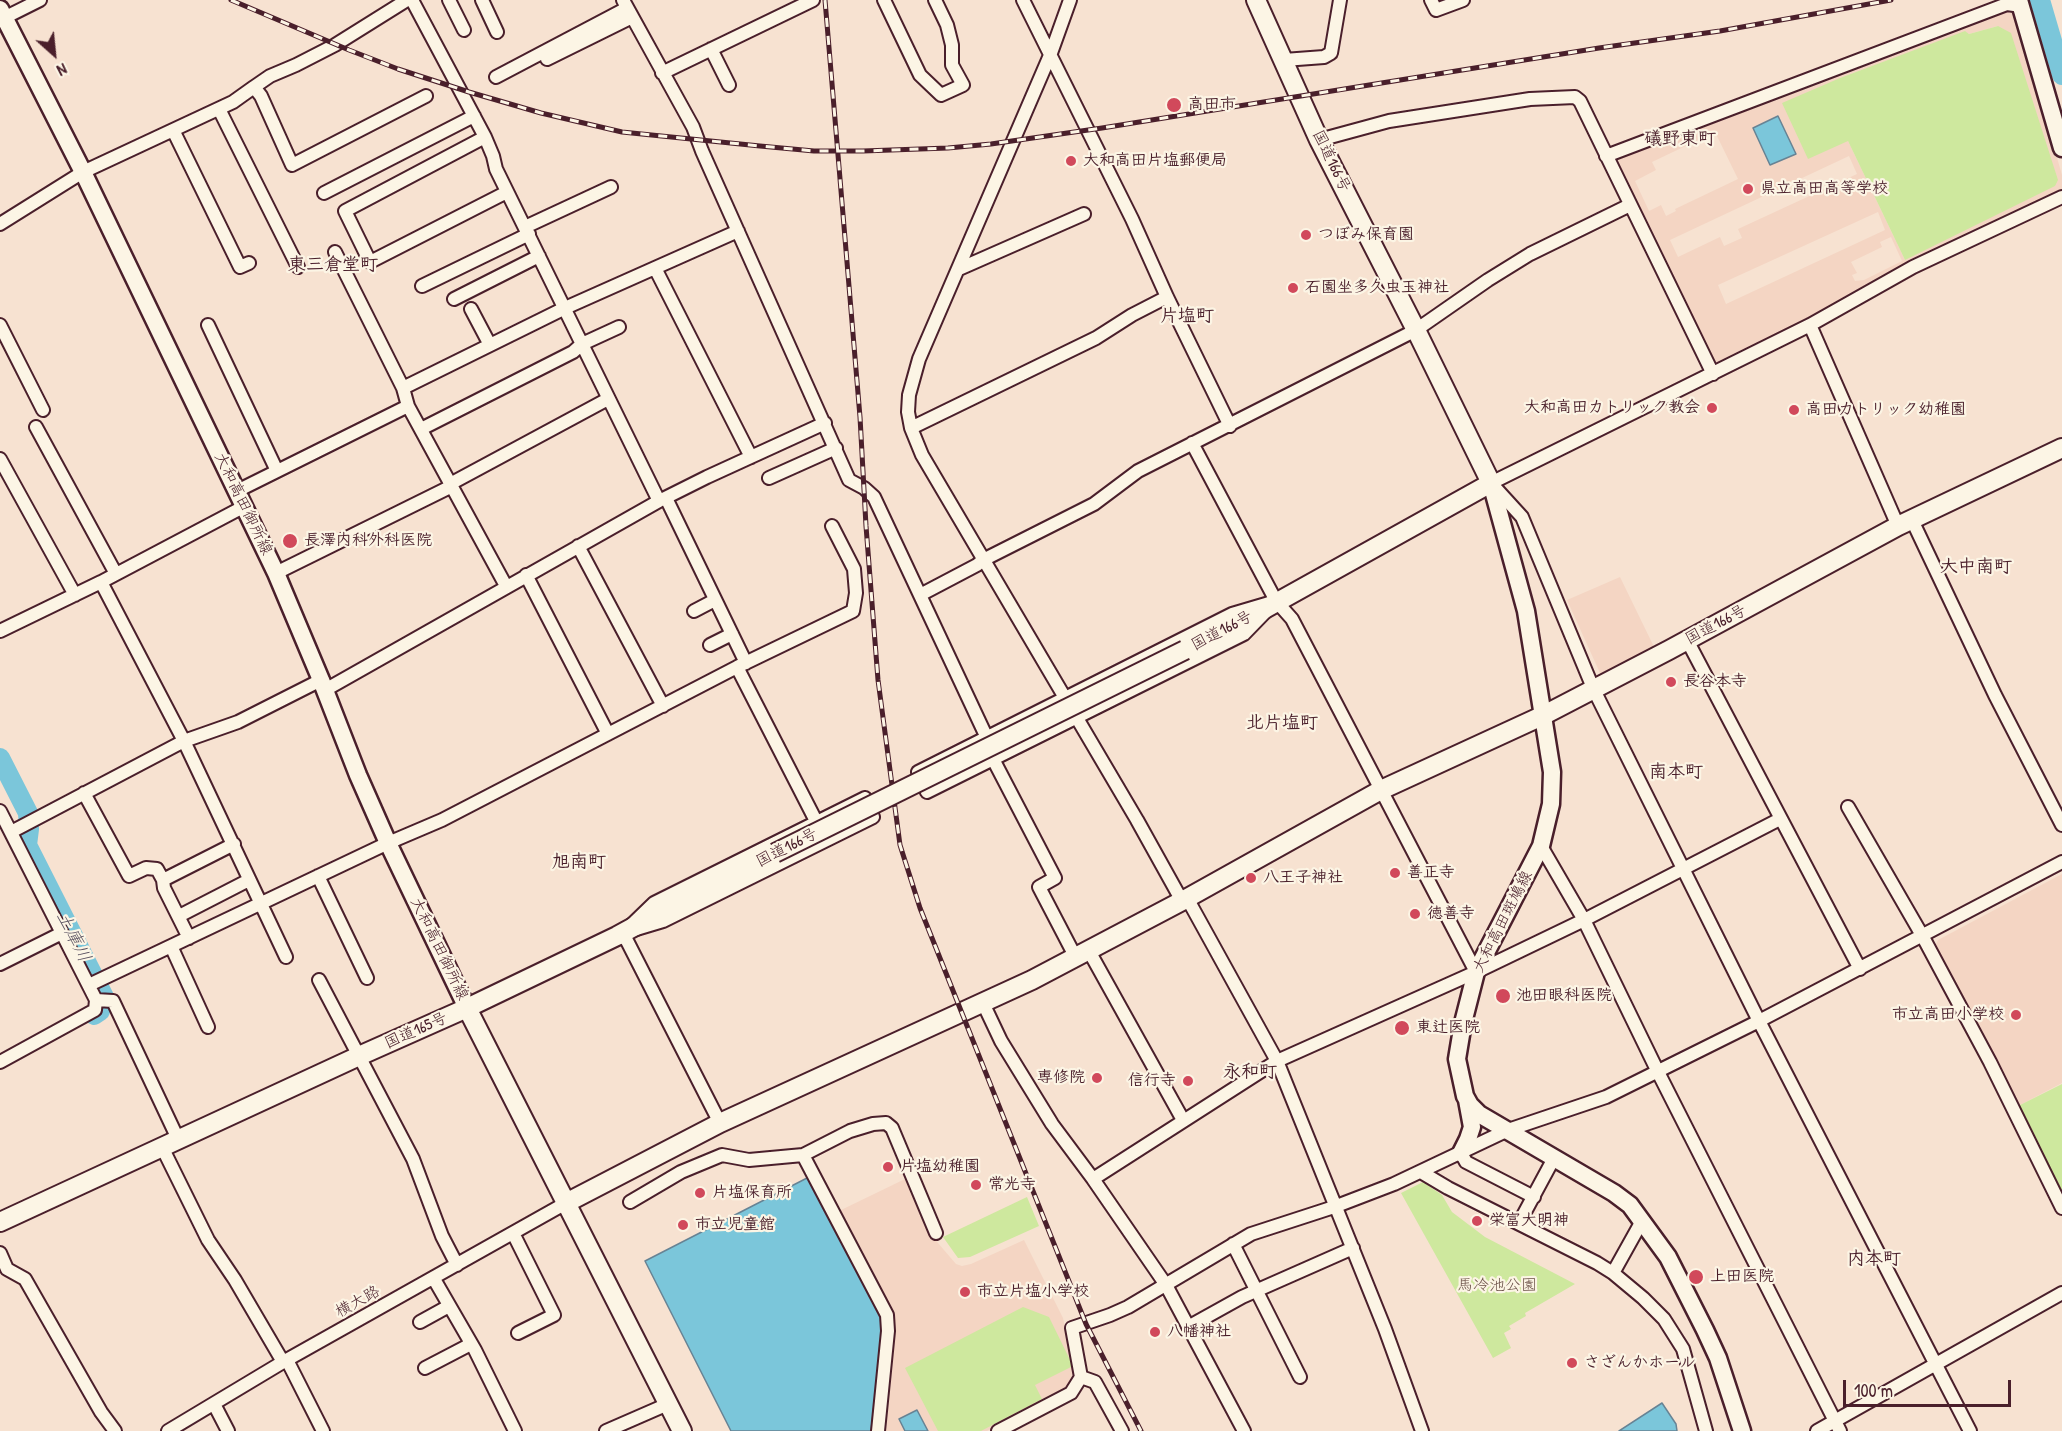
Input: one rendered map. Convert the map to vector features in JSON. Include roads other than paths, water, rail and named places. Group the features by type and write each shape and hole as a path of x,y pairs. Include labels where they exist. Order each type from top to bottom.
{"highway":[{"name":"国道166号","path":"467,1008 623,933 776,853 1236,625 1491,483 1319,140 1256,0"},
{"name":"国道166号","path":"566,1203 720,1123 1083,955 1381,790 1544,714 1905,523 2062,448"},
{"name":"国道165号","path":"0,1222 467,1008 682,1431"}],"main road":[{"path":"2020,3 2062,148"},
{"name":"大和高田御所線","path":"2,15 83,172 245,506 276,573 388,843 467,1008"},
{"name":"大和高田斑鳩線","path":"1461,1153 1472,1127 1457,1059 1463,1023 1476,972 1541,846 1551,804 1552,772 1526,611 1491,483"},
{"path":"1467,1100 1479,1114 1630,1205 1668,1257 1705,1330 1718,1358 1742,1431"}],"street":[{"path":"2,15 40,0"},
{"path":"1,220 83,172 233,102 270,76 335,45 407,0"},
{"path":"412,0 485,137 496,169 608,399 732,634 742,665 817,823"},
{"path":"449,0 464,30"},
{"path":"482,0 497,32"},
{"path":"662,73 813,0"},
{"path":"884,0 920,75 940,95 963,85 952,65 952,45 947,25 935,0"},
{"path":"1023,0 1132,219 1230,426"},
{"path":"1070,0 1051,53 919,359 909,395 911,428 922,455 1277,1060 1334,1207 1385,1329 1422,1431"},
{"path":"1284,60 1324,57 1331,53 1340,0"},
{"path":"1431,0 1436,10 1463,0"},
{"path":"1606,156 2007,4 2020,3"},
{"path":"540,63 627,8"},
{"path":"627,8 693,127 849,480 864,488 874,497 987,738"},
{"path":"496,77 627,8"},
{"path":"711,49 729,85"},
{"path":"254,87 261,96 292,165 426,96"},
{"path":"1319,140 1389,121 1530,99 1575,97 1580,100 1713,374"},
{"path":"219,109 298,267"},
{"path":"324,193 474,116"},
{"path":"173,130 240,267 249,263"},
{"path":"485,137 345,211 370,262 507,192"},
{"path":"422,286 610,187"},
{"path":"1970,1431 1759,1021 1593,688 1522,517 1491,483 1810,325 1912,267 2062,197"},
{"path":"920,595 983,560 1094,504 1138,471 1416,330 1530,254 1630,205"},
{"path":"959,269 1084,214"},
{"path":"403,388 565,308 738,231"},
{"path":"335,252 403,388 408,406 506,586"},
{"path":"454,299 539,256"},
{"path":"655,268 751,457"},
{"path":"911,428 1096,338 1132,315 1167,297"},
{"path":"471,309 490,345"},
{"path":"0,325 43,410"},
{"path":"208,325 277,471"},
{"path":"1810,325 1905,523 2062,825"},
{"path":"421,429 573,352 582,344 619,327"},
{"path":"276,573 451,485 608,399"},
{"path":"237,491 408,406"},
{"path":"11,832 184,741 238,722 323,685 662,500 825,423"},
{"path":"36,427 116,574"},
{"path":"1192,443 1276,601 1292,619 1476,972"},
{"path":"769,478 836,448"},
{"path":"0,459 75,596"},
{"path":"0,631 75,596 245,506"},
{"path":"89,985 388,843 442,820 742,665 853,612 856,593 854,568 832,526"},
{"path":"579,546 663,706"},
{"path":"526,575 608,734"},
{"path":"101,582 184,741 286,957"},
{"path":"694,611 715,600"},
{"path":"1276,601 1244,634 927,792 918,772 1232,614 1276,601"},
{"path":"710,645 732,634"},
{"path":"1687,640 1860,969"},
{"path":"993,759 1055,878 1039,887 1183,1120"},
{"path":"84,793 129,876 146,868 157,869 189,938"},
{"path":"865,798 873,817 663,921 623,933 654,903 865,798"},
{"path":"1848,807 1923,937 1990,1062 2062,1208"},
{"path":"0,811 89,985 101,1000 113,1001 207,1240 235,1280 285,1361 323,1431"},
{"path":"1093,1179 1277,1060 1476,972 1584,920 1780,819"},
{"path":"162,880 234,844"},
{"path":"1541,846 1584,920 1837,1426"},
{"path":"998,1431 1071,1393 1081,1377 1072,1328 1110,1315 1166,1285 1251,1234 1334,1207 1421,1172 1508,1130 1606,1096 1658,1072 1923,937 2062,862"},
{"path":"318,876 367,978"},
{"path":"178,916 249,880"},
{"path":"0,964 62,933"},
{"path":"623,933 720,1123"},
{"path":"171,946 208,1027"},
{"path":"319,980 413,1159 442,1236 457,1265"},
{"path":"0,1062 95,1010 101,1000"},
{"path":"983,1003 1001,1041 1052,1124 1166,1285 1244,1431"},
{"path":"630,1202 681,1172 722,1155 749,1160 803,1155 850,1131 873,1124 886,1123 892,1128 936,1233"},
{"path":"1461,1153 1466,1162 1534,1197"},
{"path":"803,1155 887,1315 888,1331 878,1431"},
{"path":"1519,1223 1554,1158"},
{"path":"1421,1172 1448,1188 1597,1263 1613,1273 1664,1319 1683,1349 1706,1431"},
{"name":"横大路","path":"168,1431 285,1361 566,1203"},
{"path":"1613,1273 1642,1221"},
{"path":"513,1233 554,1315 518,1333"},
{"path":"1233,1244 1300,1377"},
{"path":"1188,1327 1242,1297 1353,1248"},
{"path":"0,1253 7,1269 25,1279 101,1412 115,1431"},
{"path":"434,1278 471,1344 514,1431"},
{"path":"1816,1431 1837,1426 1935,1364 2062,1293"},
{"path":"420,1322 450,1306"},
{"path":"425,1368 471,1344"},
{"path":"1081,1377 1095,1382 1122,1431"},
{"path":"214,1404 228,1431"},
{"path":"606,1431 668,1404"}],"water":[{"path":"1778,116 1796,154 1770,165 1753,128"},
{"path":"809,1177 881,1314 883,1327 871,1431 731,1431 645,1261"},
{"path":"1662,1403 1676,1424 1677,1431 1619,1431"},
{"path":"917,1410 928,1431 905,1431 899,1419"}],"waterway":[{"path":"2040,0 2062,75"},
{"name":"土庫川","path":"0,758 28,813 27,845 104,997 100,1011 94,1015"}],"railway":[{"path":"231,0 398,69 541,113 622,132 814,151 948,148 991,144 1720,31 1891,0"},
{"path":"825,0 860,417 878,680 900,845 920,908 1086,1324 1141,1431"}],"place":[{"name":"高田市","path":"1174,105"},
{"name":"大和高田片塩郵便局","path":"1071,161"},
{"name":"県立高田高等学校","path":"1748,189"},
{"name":"つぼみ保育園","path":"1306,235"},
{"name":"石園坐多久虫玉神社","path":"1293,288"},
{"name":"大和高田カトリック教会","path":"1712,408"},
{"name":"高田カトリック幼稚園","path":"1794,410"},
{"name":"長澤内科外科医院","path":"290,541"},
{"name":"長谷本寺","path":"1671,682"},
{"name":"善正寺","path":"1395,873"},
{"name":"八王子神社","path":"1251,878"},
{"name":"徳善寺","path":"1415,914"},
{"name":"池田眼科医院","path":"1503,996"},
{"name":"市立高田小学校","path":"2016,1015"},
{"name":"東辻医院","path":"1402,1028"},
{"name":"専修院","path":"1097,1078"},
{"name":"信行寺","path":"1188,1081"},
{"name":"片塩幼稚園","path":"888,1167"},
{"name":"常光寺","path":"976,1185"},
{"name":"片塩保育所","path":"700,1193"},
{"name":"栄富大明神","path":"1477,1221"},
{"name":"市立児童館","path":"683,1225"},
{"name":"上田医院","path":"1696,1277"},
{"name":"市立片塩小学校","path":"965,1292"},
{"name":"八幡神社","path":"1155,1332"},
{"name":"さざんかホール","path":"1572,1363"}],"district":[{"name":"礒野東町","path":"1680,139"},
{"name":"東三倉堂町","path":"333,265"},
{"name":"片塩町","path":"1187,316"},
{"name":"大中南町","path":"1976,567"},
{"name":"北片塩町","path":"1282,723"},
{"name":"南本町","path":"1676,772"},
{"name":"旭南町","path":"579,862"},
{"name":"永和町","path":"1250,1072"},
{"name":"内本町","path":"1874,1259"}],"park label":[{"name":"馬冷池公園","path":"1497,1286"}]}
